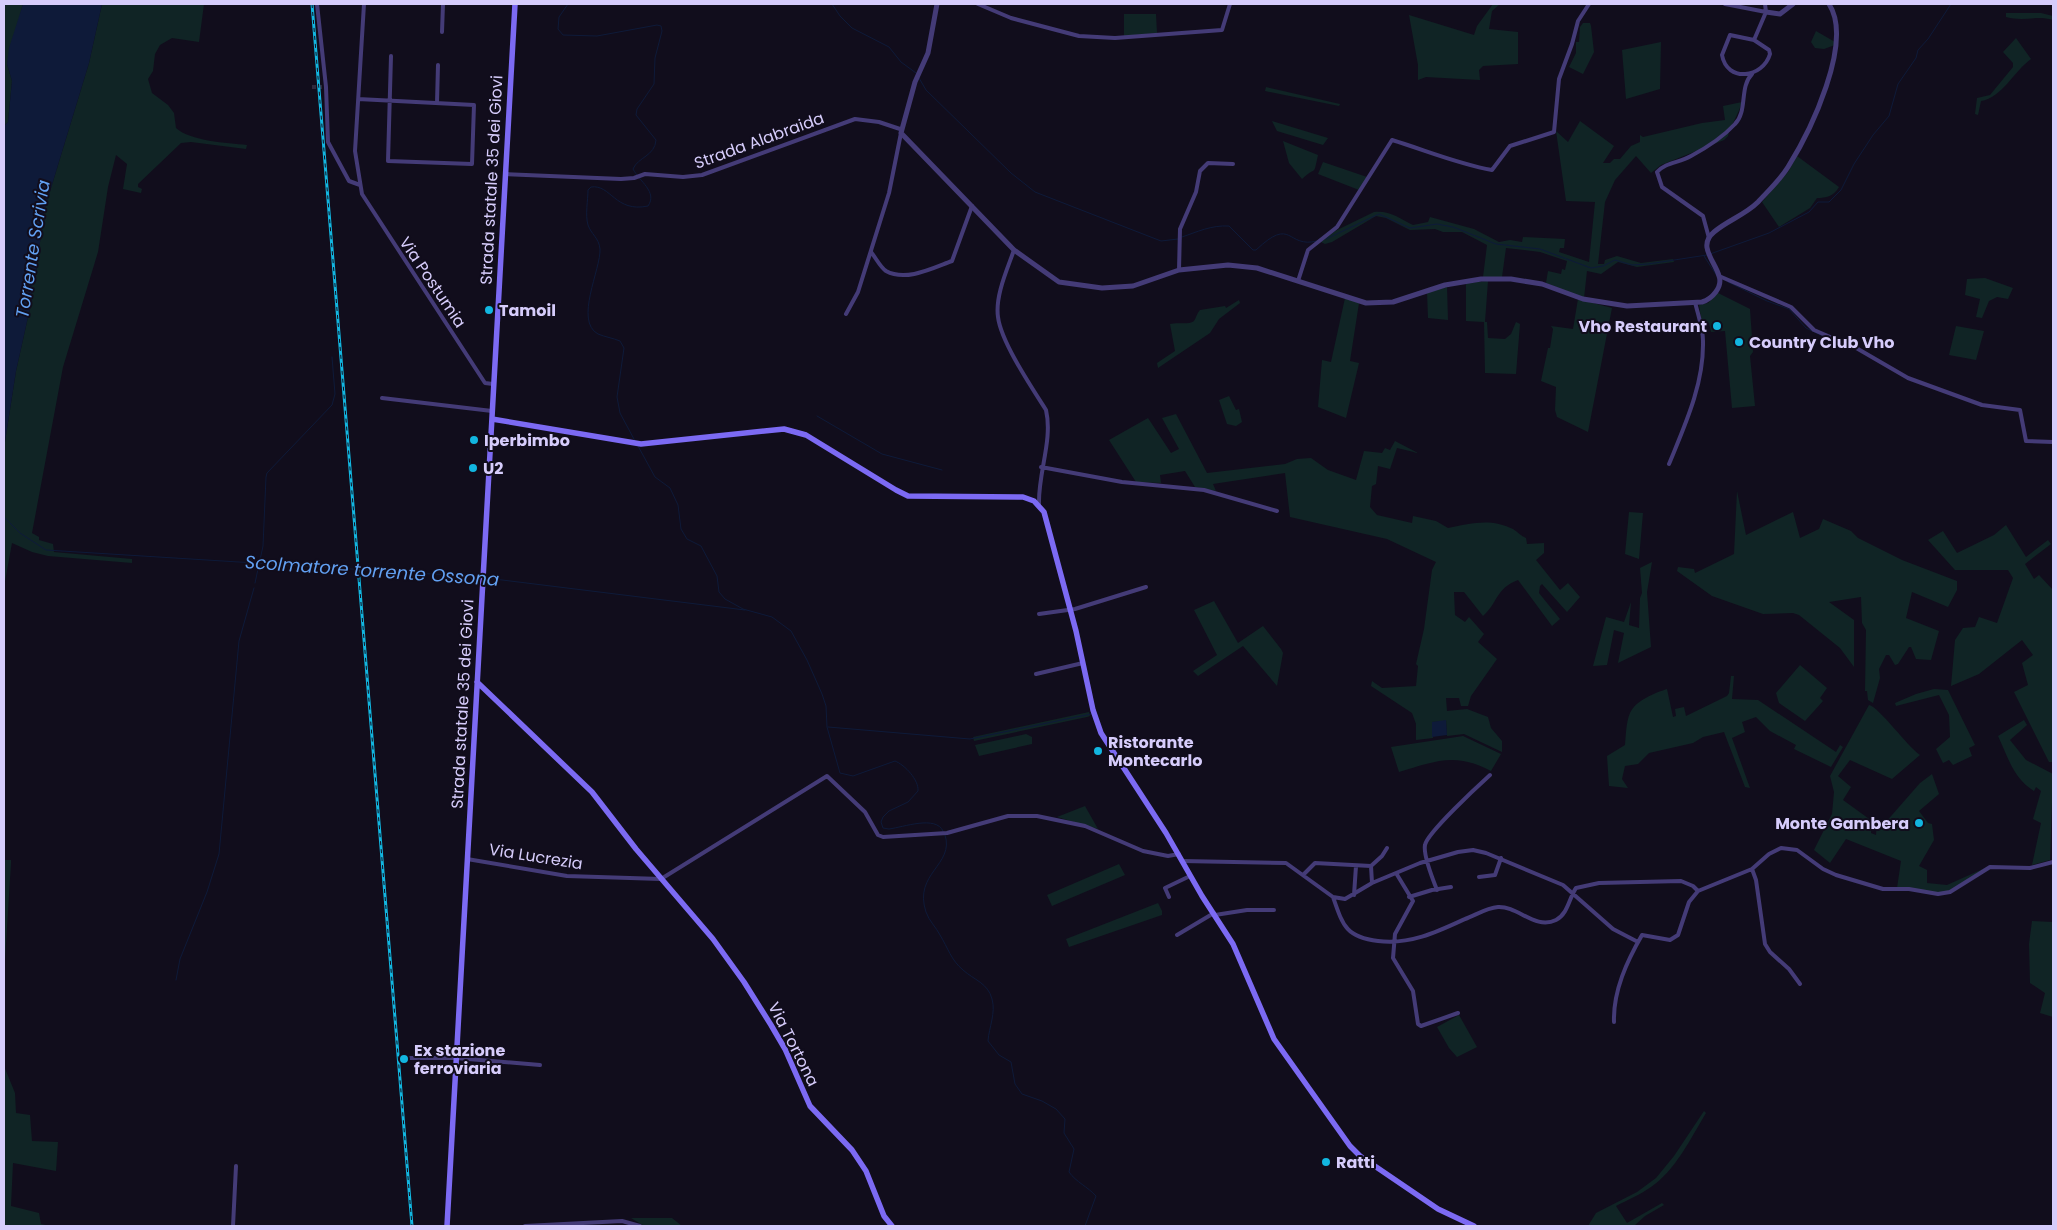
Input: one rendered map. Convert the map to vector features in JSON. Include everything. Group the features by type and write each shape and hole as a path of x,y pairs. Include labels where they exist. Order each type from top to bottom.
{"main road":[{"name":"Strada statale 35 dei Giovi","path":"447,1226 515,4"},
{"path":"492,419 641,444 784,429 806,435 908,496 1023,496 1039,504 1044,512 1071,610 1093,710 1101,733 1179,854 1190,876 1233,944 1274,1040 1350,1146 1376,1168 1438,1209 1474,1226"},
{"name":"Via Tortona","path":"477,682 592,792 661,879 713,939 744,982 785,1050 810,1106 852,1150 866,1171 884,1216 892,1226"}],"street":[{"name":"Via Postumia","path":"317,4 326,87 328,142 349,181 360,185"},
{"name":"Via Postumia","path":"364,4 355,151 360,185 369,208 485,383 494,384"},
{"path":"442,32 443,4"},
{"path":"846,314 858,292 889,194 901,131 915,82 928,53 937,4"},
{"path":"978,4 1011,18 1073,35 1115,38 1222,30 1230,4"},
{"path":"1298,281 1305,255 1340,223 1392,140 1443,156 1466,166 1492,170 1510,146 1554,132 1558,79 1572,44 1578,21 1589,4"},
{"path":"1724,4 1779,14 1793,4"},
{"path":"1754,40 1766,12 1766,4"},
{"path":"1709,238 1714,232 1742,216 1758,202 1788,168 1804,137 1833,68 1836,56 1835,17 1829,4"},
{"path":"901,131 1014,250 1059,282 1102,288 1133,286 1179,270 1228,265 1257,268 1366,303 1393,302 1445,285 1481,279 1511,279 1542,284 1583,299 1627,306 1695,302 1708,300 1712,297 1717,290 1719,276 1708,254 1709,238 1703,216 1662,187 1657,172 1662,166 1691,156 1734,125 1741,111 1747,79 1766,63 1770,54 1769,50 1754,40 1730,35 1722,55 1728,69 1734,73 1752,74"},
{"path":"358,99 390,101 436,103 474,104 472,164 388,161 390,101 391,56"},
{"path":"436,103 438,65"},
{"name":"Strada Alabraida","path":"505,174 634,178 640,175 657,174 683,177 702,175 855,119 879,122 901,131"},
{"path":"1179,270 1179,236 1203,166 1213,163 1233,164"},
{"path":"871,252 884,269 894,273 917,274 952,261 972,206"},
{"path":"1014,250 1004,280 998,316 1004,338 1046,410 1049,421 1041,467 1039,504"},
{"path":"1719,276 1791,307 1814,330 1858,350 1908,378 1982,405 2020,410 2026,441 2053,442"},
{"path":"1669,464 1689,416 1700,366 1703,340 1695,302"},
{"path":"382,398 492,410"},
{"path":"1041,467 1122,482 1204,490 1277,511"},
{"path":"1039,614 1071,610 1146,586"},
{"path":"1036,674 1084,664"},
{"path":"1437,890 1424,848 1427,841 1458,804 1490,775"},
{"path":"661,879 827,776 865,812 878,835 883,837 940,834 1008,816 1037,816 1085,826 1143,851 1165,855 1179,854"},
{"path":"1614,1022 1615,1002 1627,966 1638,942 1644,934 1670,940 1678,935 1682,928 1689,902 1698,892 1752,869 1769,854 1787,847 1804,854 1823,869 1836,875 1883,888 1909,889 1944,894 1990,868 2030,868 2053,862"},
{"path":"1303,875 1315,863 1371,866 1382,856 1387,848"},
{"path":"1182,861 1284,863 1333,897 1348,899 1372,883 1428,861 1466,850 1486,852 1558,882 1613,929 1638,942"},
{"path":"1480,877 1495,875 1502,858"},
{"name":"Via Lucrezia","path":"467,859 567,876 661,879"},
{"path":"1354,895 1356,866"},
{"path":"1371,866 1372,883"},
{"path":"1752,869 1756,880 1765,944 1770,952 1789,969 1800,984"},
{"path":"1396,873 1413,901 1399,924 1394,942 1394,962 1413,991 1419,1026 1458,1013"},
{"path":"1169,896 1165,888 1190,876"},
{"path":"1333,897 1343,924 1353,935 1394,942 1410,941 1424,937 1485,911 1498,908 1514,910 1540,922 1552,921 1561,916 1576,888 1599,883 1681,881 1693,886 1698,892"},
{"path":"1409,897 1451,887"},
{"path":"1177,935 1214,914 1247,910 1274,910"},
{"path":"410,1058 456,1058 540,1065"},
{"path":"233,1226 236,1166"},
{"path":"525,1226 622,1222 634,1223 640,1226"}],"green space":[{"path":"4,4 23,4 7,64 12,81 8,122 4,126"},
{"path":"102,4 204,4 199,42 172,38 160,45 155,54 153,71 148,79 152,93 168,105 174,113 176,128 182,132 209,141 247,145 246,149 191,142 181,143 138,184 138,187 142,189 141,193 123,189 127,164 116,155 108,187 98,252 63,367 32,533 39,537 39,540 53,544 54,552 132,559 132,563 48,556 32,552 12,543 4,587 4,448 16,371 32,299 31,286 35,282 44,211 89,63"},
{"path":"1493,4 1500,4 1492,11 1489,29 1518,32 1518,64 1483,66 1479,70 1480,80 1426,77 1418,80 1418,65 1409,15 1474,35 1477,26"},
{"path":"2006,13 2041,13 2053,16 2053,20 2006,17"},
{"path":"1124,14 1156,14 1157,33 1124,36"},
{"path":"1583,23 1590,23 1594,52 1583,74 1569,67 1576,53 1576,42 1579,42 1580,27"},
{"path":"1816,31 1835,42 1835,45 1824,49 1815,48 1811,42"},
{"path":"2016,38 2031,59 2002,90 1981,101 1978,115 1975,114 1977,98 1990,95 2013,67 2013,63 2003,52"},
{"path":"1661,42 1660,89 1626,99 1622,50"},
{"path":"1266,87 1340,104 1339,106 1265,91"},
{"path":"1742,102 1728,136 1724,140 1661,165 1651,173 1636,156 1615,180 1605,202 1598,264 1604,264 1605,260 1617,256 1641,263 1673,259 1674,262 1637,267 1618,262 1601,274 1587,271 1584,298 1546,283 1548,271 1561,274 1562,269 1565,270 1567,261 1540,252 1506,248 1502,277 1483,277 1487,245 1462,232 1443,232 1435,229 1410,230 1386,218 1376,216 1332,242 1325,244 1321,242 1335,231 1374,212 1385,212 1413,225 1428,222 1430,217 1474,229 1499,242 1510,240 1522,242 1523,237 1565,239 1564,248 1560,248 1559,252 1589,262 1595,202 1566,201 1556,131 1568,142 1580,121 1614,146 1603,163 1610,163 1614,159 1620,159 1631,146 1640,142 1640,135 1643,137 1702,123 1725,120 1723,106"},
{"path":"1272,121 1328,138 1323,145 1277,131"},
{"path":"1283,141 1318,155 1314,170 1302,179 1289,163"},
{"path":"1797,156 1839,187 1830,196 1817,198 1810,208 1779,227 1762,202 1788,172"},
{"path":"1323,162 1367,177 1359,190 1318,174"},
{"path":"1985,278 2013,288 2008,299 1997,297 1989,301 1982,318 1976,317 1980,299 1965,295 1967,279"},
{"path":"1488,281 1485,322 1487,322 1488,338 1505,339 1511,334 1516,322 1520,324 1516,374 1485,373 1484,322 1466,321 1466,283"},
{"path":"1447,286 1448,320 1428,318 1427,292"},
{"name":"Country Club Vho","path":"1718,293 1750,309 1753,352 1750,356 1755,406 1732,408 1725,331 1711,332 1709,323 1702,324 1699,305 1708,303"},
{"path":"1345,298 1359,303 1350,361 1359,363 1346,418 1318,407 1322,360 1331,362"},
{"path":"1578,299 1612,308 1588,432 1557,417 1555,410 1556,387 1541,381 1548,348 1550,348 1553,329 1551,326 1573,329"},
{"path":"1239,300 1240,303 1219,319 1210,333 1158,368 1157,363 1175,351 1170,324 1192,322 1200,310 1225,306 1226,308"},
{"path":"1956,326 1984,331 1976,360 1949,355"},
{"path":"1229,396 1236,410 1239,409 1242,422 1236,426 1227,424 1219,400"},
{"path":"1176,414 1207,473 1285,464 1297,459 1311,458 1328,470 1356,480 1364,451 1382,453 1385,448 1390,450 1395,441 1418,453 1397,448 1390,469 1378,466 1376,484 1372,486 1370,507 1377,515 1412,523 1413,516 1436,521 1448,528 1473,523 1497,524 1515,530 1526,538 1527,544 1544,543 1544,553 1536,560 1560,590 1568,583 1580,597 1567,612 1542,584 1540,586 1539,593 1560,619 1552,626 1518,580 1501,592 1483,616 1464,592 1454,592 1455,615 1465,622 1469,617 1484,634 1478,642 1497,659 1471,696 1468,706 1461,706 1459,698 1446,698 1447,711 1467,709 1488,717 1491,728 1502,741 1502,752 1464,734 1447,736 1446,721 1433,722 1433,738 1416,740 1416,724 1412,713 1371,686 1372,681 1382,688 1416,686 1418,666 1416,664 1424,629 1432,570 1436,562 1387,539 1290,517 1285,473 1213,484 1216,491 1195,487 1185,471 1160,475 1161,483 1136,482 1109,440 1148,418 1171,453 1179,449 1162,418"},
{"path":"1737,491 1746,535 1793,512 1800,538 1819,529 1823,519 1851,531 1858,538 1902,560 1957,581 1957,590 1948,607 1912,592 1906,618 1939,631 1931,660 1916,659 1911,647 1909,647 1898,664 1895,665 1889,655 1886,655 1879,669 1880,678 1873,703 1868,700 1867,691 1865,691 1866,630 1862,623 1861,597 1829,602 1854,620 1854,667 1840,648 1799,615 1793,613 1763,614 1712,596 1677,571 1678,567 1694,569 1695,573 1734,554"},
{"path":"1629,512 1643,513 1639,559 1625,554"},
{"path":"2006,525 2026,557 2048,540 2051,544 2025,564 2034,579 2039,575 2053,590 2053,762 2049,762 2014,692 2028,685 2022,663 2033,655 2022,640 1979,674 1951,686 1955,640 1963,628 1975,627 1979,617 1997,623 2013,578 2008,570 1955,570 1928,540 1943,531 1957,553 1994,535"},
{"path":"1652,562 1647,592 1651,647 1618,663 1624,633 1614,630 1607,665 1593,666 1606,617 1624,622 1631,602 1629,625 1639,628 1640,598 1642,593 1640,568"},
{"path":"1214,601 1238,643 1263,626 1281,649 1283,653 1277,686 1243,646 1198,676 1193,671 1217,655 1194,610"},
{"path":"1800,665 1827,688 1820,698 1823,701 1805,721 1779,703 1776,693"},
{"path":"1731,676 1734,676 1732,699 1758,700 1836,752 1840,745 1843,747 1831,767 1794,749 1796,745 1770,731 1756,717 1742,722 1745,732 1732,738 1750,788 1745,787 1724,732 1703,737 1693,743 1649,753 1638,764 1625,766 1622,779 1628,788 1609,786 1607,756 1625,745 1630,713 1637,704 1667,689 1673,717 1676,716 1675,709 1684,707 1686,716 1727,696"},
{"path":"1934,689 1948,690 1975,745 1969,748 1972,756 1953,765 1949,760 1943,763 1936,749 1950,737 1949,715 1939,695 1896,706 1895,703"},
{"path":"1869,705 1874,707 1920,755 1892,779 1850,760 1838,776 1851,787 1843,800 1872,821 1871,833 1876,835 1877,821 1885,823 1920,783 1932,774 1939,794 1919,811 1928,823 1932,824 1934,840 1919,866 1927,870 1927,883 1947,885 1985,868 1950,891 1940,893 1897,888 1901,861 1846,839 1830,863 1814,850 1832,814 1834,792 1830,776"},
{"path":"1089,712 1090,716 1087,717 974,741 973,737"},
{"path":"2024,720 2027,725 2010,740 2026,760 2053,774 2050,860 2032,865 2041,823 2033,819 2041,791 2036,787 2034,791 2021,780 1998,736"},
{"path":"1026,734 1032,737 1032,744 979,756 975,745"},
{"path":"1463,736 1501,754 1491,771 1467,762 1445,760 1399,772 1391,747"},
{"path":"1085,806 1098,829 1057,817"},
{"path":"4,860 11,860 11,863 4,976"},
{"path":"1119,864 1125,875 1052,906 1047,895"},
{"path":"1158,903 1162,915 1069,947 1066,939"},
{"path":"2032,921 2053,922 2053,1017 2040,1013 2045,993 2030,983 2029,944"},
{"path":"1459,1015 1477,1047 1457,1057 1449,1048 1437,1027"},
{"path":"4,1066 15,1093 16,1113 30,1115 32,1141 58,1142 56,1171 13,1163 11,1206 39,1213 41,1224 50,1226 4,1226"},
{"path":"1704,1111 1706,1113 1668,1172 1647,1190 1616,1206 1627,1223 1662,1203 1664,1205 1645,1216 1634,1226 1588,1226 1596,1213 1637,1192 1656,1178 1674,1156"},
{"path":"631,1218 672,1218 682,1226 644,1226"}],"water":[{"name":"Torrente Scrivia","path":"23,4 102,4 89,63 44,211 35,282 31,286 32,299 16,371 4,448 4,126 8,122 12,81 7,64 9,48"},
{"path":"1446,720 1447,735 1432,737 1432,722"}],"waterway":[{"path":"568,4 559,17 558,29 563,35 597,36 657,25 661,26 662,31 655,58 654,84 637,109 636,115 656,140 653,150 635,165 633,169 649,191 651,196 648,206 628,206 598,187 591,187 588,190 587,221 600,249 590,294 588,318 591,327 598,334 620,341 624,348 617,397 620,413 635,441"},
{"path":"832,4 840,16 852,28 889,47 901,62 916,73"},
{"path":"1710,254 1769,233 1809,212 1818,202 1829,202 1841,190 1854,164 1873,135 1889,116 1898,84 1916,58 1918,50 1928,39 1951,4"},
{"path":"919,78 926,90 1011,173 1035,192 1161,241 1178,239"},
{"path":"1326,239 1379,214 1410,228 1437,224 1453,227 1496,244 1540,249 1591,268 1603,266 1615,260 1632,265 1707,255"},
{"path":"1182,237 1210,228 1229,226 1253,250 1256,250 1277,235 1283,234 1300,241 1317,241"},
{"path":"1704,256 1717,276"},
{"path":"1728,282 1767,301 1789,309 1806,328 1827,338"},
{"path":"255,583 263,546 267,473 332,405 335,394 332,357"},
{"path":"817,416 882,454 942,470"},
{"path":"638,446 655,477 670,488 678,505 681,529 687,539 701,546 717,576 719,592 725,599 743,609 772,617 791,631 807,660 822,694 826,706 827,727 840,773 853,776 895,761 907,769 914,778 918,791 908,802 889,811 883,817 881,822 883,828 889,829 927,823 939,826 943,831"},
{"name":"Scolmatore torrente Ossona","path":"4,517 20,533 46,550 480,577"},
{"name":"Scolmatore torrente Ossona","path":"486,578 745,610"},
{"path":"176,980 180,959 207,892 219,854 239,641 254,588"},
{"path":"828,727 970,739 1091,714"},
{"path":"945,835 947,845 944,854 925,888 923,899 926,912 955,962 984,985 990,994 993,1004 993,1015 988,1041 999,1055 1011,1062 1015,1084 1022,1094 1042,1101 1056,1109 1065,1119 1064,1133 1074,1149 1069,1172 1096,1196 1085,1226"}],"tunnel":[{"path":"312,87 326,87"}],"railway":[{"path":"312,4 412,1226"}],"place":[{"name":"Tamoil","path":"489,310"},
{"name":"Vho Restaurant","path":"1717,326"},
{"name":"Country Club Vho","path":"1739,342"},
{"name":"Iperbimbo","path":"474,440"},
{"name":"U2","path":"473,468"},
{"name":"Ristorante Montecarlo","path":"1098,751"},
{"name":"Monte Gambera","path":"1919,823"},
{"name":"Ex stazione ferroviaria","path":"404,1059"},
{"name":"Ratti","path":"1326,1162"}]}
